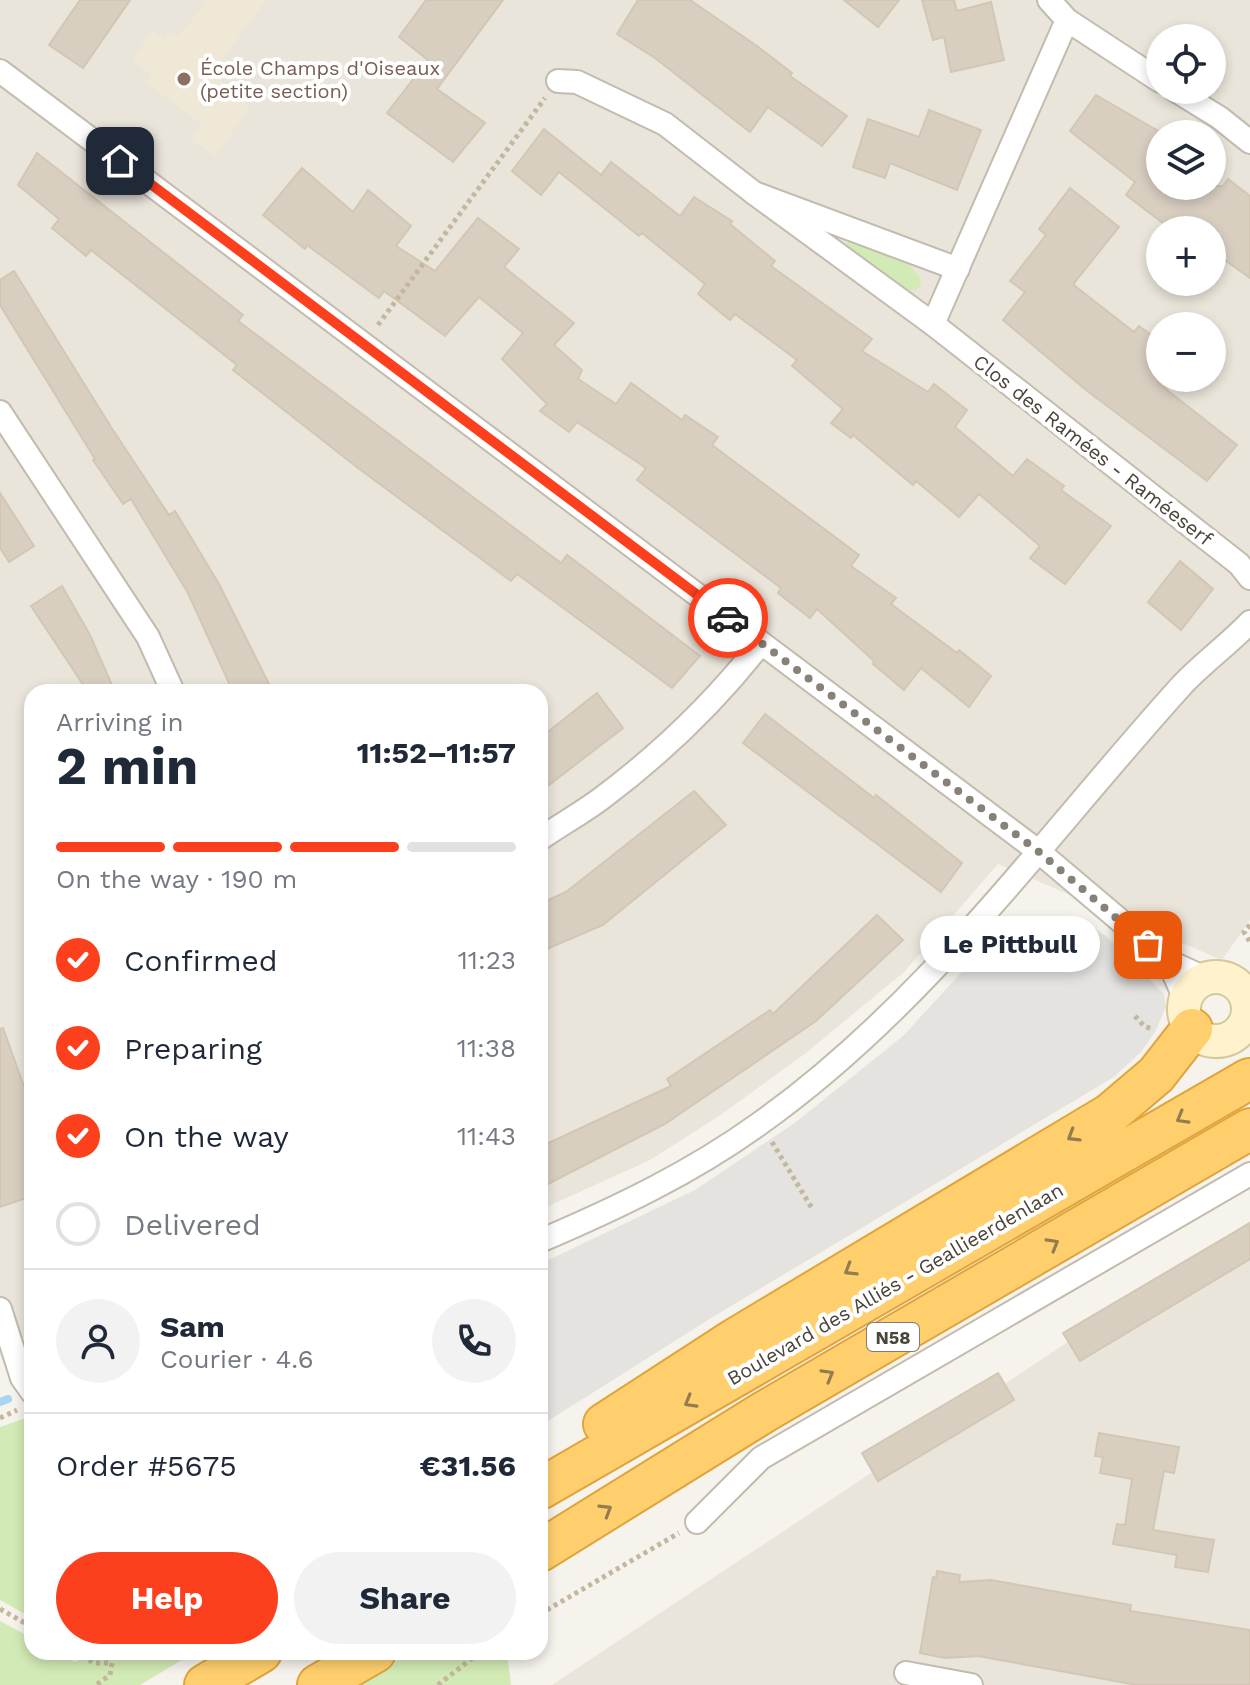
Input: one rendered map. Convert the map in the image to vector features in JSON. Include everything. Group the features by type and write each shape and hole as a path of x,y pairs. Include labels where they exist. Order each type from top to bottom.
{"highway":[{"path":"548,1461 735,1339 1110,1114 1228,1006"},
{"name":"Boulevard des Alliés - Geallieerdenlaan","path":"548,1484 1249,1079"},
{"name":"N58","path":"548,1546 764,1412 1250,1129"},
{"path":"205,1685 247,1660"},
{"path":"318,1685 361,1660"}],"street":[{"path":"1049,0 1067,20 1146,72"},
{"path":"933,324 1067,20"},
{"path":"0,71 1038,851 1168,961 1228,1006"},
{"name":"Clos des Ramées - Raméeserf","path":"558,81 577,82 665,124 933,324 1239,564 1250,578"},
{"path":"1198,104 1250,142"},
{"name":"Clos des Ramées - Raméeserf","path":"754,193 958,269"},
{"path":"0,412 148,637 169,684"},
{"path":"548,1237 662,1185 711,1156 760,1124 830,1067 891,1013 973,927 1185,682 1250,622"},
{"path":"548,834 601,798 659,752 727,686 761,643"},
{"path":"697,1522 761,1458 1250,1174"},
{"path":"0,1309 24,1381"},
{"path":"906,1673 971,1685"}],"path":[{"path":"364,345 558,81"},
{"path":"1250,925 1244,932 1250,942"},
{"path":"760,1124 813,1210"},
{"path":"548,1609 697,1522"},
{"path":"0,1609 24,1622"},
{"path":"89,1660 112,1663 110,1675 96,1685"},
{"path":"438,1685 470,1660"}],"shaded area":[{"path":"0,0 1250,0 1250,920 1222,960 998,864 904,972 806,1053 719,1116 650,1160 548,1206 548,684 24,684 24,1338 0,1342"},
{"name":"École Champs d'Oiseaux (petite section)","path":"203,0 266,0 212,73 250,107 215,156 192,140 202,124 147,83 152,75 132,60 153,31 164,39 170,32 178,37 206,3"},
{"path":"1043,916 1078,917 1106,936 1164,994 1166,1007 1155,1032 1141,1052 1114,1077 716,1315 548,1421 548,1260 695,1190 796,1122 903,1036 1005,925"},
{"path":"1250,1221 1250,1685 552,1685"}],"green space":[{"path":"854,241 908,263 921,279 920,286 916,290 902,291 844,248 848,242"},
{"path":"24,1419 24,1614 0,1600 0,1427"},
{"path":"0,1621 24,1634 24,1660 182,1660 140,1685 0,1685"},
{"path":"398,1660 508,1660 511,1685 355,1685"}],"building":[{"path":"80,0 130,0 83,68 49,45"},
{"path":"426,0 503,0 437,89 485,123 453,162 387,113 428,60 399,37"},
{"path":"638,0 690,0 757,46 792,73 790,76 847,116 822,146 768,107 750,132 655,58 617,34"},
{"path":"844,0 899,0 878,27"},
{"path":"922,0 954,0 957,11 991,2 1004,60 951,72 944,37 933,40"},
{"path":"1096,95 1146,124 1146,200 1226,200 1228,179 1250,196 1250,278 1226,261 1226,216 1154,216 1126,195 1135,182 1070,131"},
{"path":"929,110 981,130 957,190 890,163 885,178 853,167 868,119 919,137"},
{"path":"544,129 601,175 611,162 680,216 694,197 732,221 730,224 775,261 771,266 872,339 862,351 928,392 934,384 967,410 955,427 1013,476 1027,459 1064,486 1061,490 1111,526 1065,584 1030,558 1040,546 979,494 959,517 916,481 913,485 853,435 851,438 831,423 843,409 792,366 797,360 735,314 730,320 698,294 705,284 642,233 639,236 559,172 541,195 512,171"},
{"path":"37,153 243,315 238,321 561,563 567,555 700,656 672,688 517,574 511,581 358,468 233,370 237,365 91,250 86,256 52,228 59,219 18,185"},
{"path":"302,168 353,212 368,190 411,226 396,246 435,271 478,218 519,249 504,267 574,323 554,345 582,370 578,379 616,404 631,383 682,420 685,415 718,437 712,445 859,555 851,566 896,598 891,604 957,653 959,650 991,676 969,707 921,668 904,690 817,609 810,618 778,593 781,588 637,480 646,468 577,422 569,432 540,411 547,404 502,359 523,333 479,297 445,336 384,291 379,298 307,245 305,249 263,215"},
{"path":"1070,188 1119,227 1074,283 1075,286 1134,332 1139,326 1146,331 1146,392 1169,392 1237,445 1207,481 1086,390 1003,320 1025,292 1010,281 1046,235 1039,229"},
{"path":"14,271 169,515 175,511 219,584 269,684 229,684 188,593 131,499 123,504 93,460 0,305 0,280"},
{"path":"0,493 34,546 9,562 0,548"},
{"path":"1180,561 1213,589 1181,630 1148,602"},
{"path":"62,586 90,635 111,684 83,684 31,606"},
{"path":"597,693 623,728 548,786 548,732"},
{"path":"765,714 962,863 941,892 743,743"},
{"path":"694,791 726,825 603,925 548,949 548,900 566,892"},
{"path":"877,915 903,940 816,1021 665,1124 548,1184 548,1143 671,1086 667,1079 770,1010 773,1014"},
{"path":"3,1028 24,1087 24,1199 0,1207 0,1029"},
{"path":"1250,1223 1250,1259 1080,1361 1063,1333"},
{"path":"998,1373 1014,1400 878,1481 862,1453"},
{"path":"1099,1433 1179,1447 1174,1473 1164,1471 1153,1530 1214,1540 1208,1572 1175,1567 1177,1555 1113,1544 1117,1524 1125,1525 1132,1479 1100,1473 1103,1457 1095,1456"},
{"path":"937,1571 960,1575 959,1582 991,1580 1131,1605 1130,1611 1250,1630 1250,1685 1137,1685 978,1656 945,1658 920,1653 933,1577 936,1578"}],"waterway":[{"path":"0,1402 8,1399"}],"way so far":[{"path":"728,618 1038,851 1148,945"}],"place":[{"name":"École Champs d'Oiseaux (petite section)","path":"184,79"},
{"name":"Le Pittbull","path":"1148,945"}],"route":[{"path":"120,161 728,618"}]}
